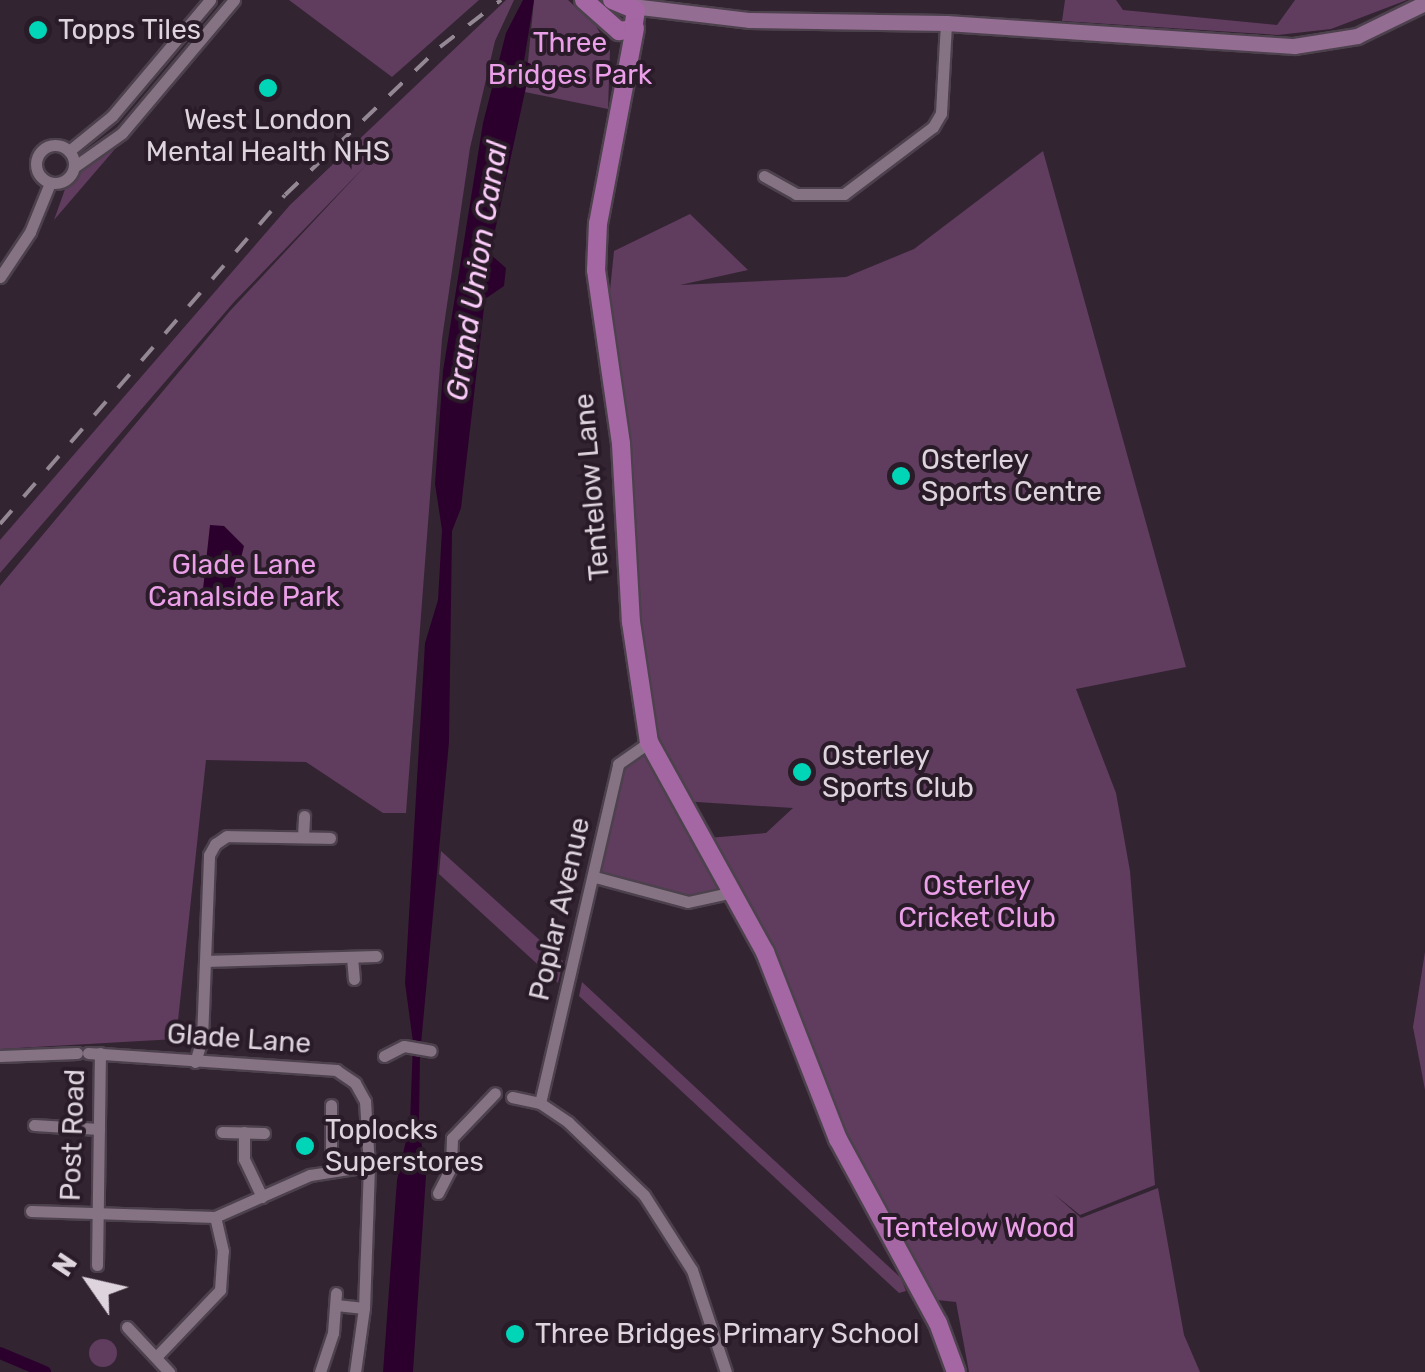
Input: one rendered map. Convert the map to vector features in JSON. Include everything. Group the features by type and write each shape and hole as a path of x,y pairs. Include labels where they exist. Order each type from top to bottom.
{"main road":[{"path":"584,0 625,16 673,9 750,20 946,23 1294,46 1357,36 1425,3"},
{"name":"Tentelow Lane","path":"625,16 626,57 596,270 620,444 631,622 649,742 765,952 838,1139 938,1323 956,1372"}],"street":[{"path":"69,150 112,116 210,0"},
{"path":"69,150 54,145 40,153 37,171 50,183 63,182 74,167 122,133 234,0"},
{"path":"764,176 796,194 844,194 933,127 941,111 946,23"},
{"path":"69,150 74,167"},
{"path":"0,277 30,232 50,183"},
{"name":"Poplar Avenue","path":"540,1102 618,764 649,742"},
{"path":"303,837 304,816"},
{"path":"195,1062 205,961 209,855 215,844 227,836 330,838"},
{"path":"595,877 688,902 734,892"},
{"path":"352,956 354,979"},
{"path":"205,961 376,956"},
{"path":"384,1056 404,1046 430,1051"},
{"name":"Glade Lane","path":"0,1056 88,1053 346,1073 365,1100 369,1166"},
{"name":"Post Road","path":"88,1053 99,1130 95,1218 98,1265"},
{"path":"438,1193 451,1167 452,1138 495,1093"},
{"path":"512,1096 540,1102 611,1162 667,1226 692,1270 726,1372"},
{"path":"331,1106 331,1169"},
{"path":"34,1124 99,1130"},
{"path":"222,1132 264,1132"},
{"path":"244,1132 244,1159 262,1197"},
{"path":"31,1211 95,1218 215,1217 331,1169 369,1166 364,1308 355,1372"},
{"path":"156,1358 220,1290 222,1251 215,1217"},
{"path":"320,1372 336,1299 364,1308"},
{"path":"127,1326 170,1372"}],"green space":[{"path":"289,0 479,0 392,77"},
{"name":"Glade Lane Canalside Park","path":"506,0 514,0 495,41 470,148 442,339 406,813 383,813 306,762 206,760 176,1039 0,1049 0,586 229,312 368,163 234,302 0,573 0,540 290,205"},
{"name":"Three Bridges Park","path":"534,0 568,0 596,26 610,51 608,109 525,92"},
{"path":"1065,0 1116,0 1123,10 1277,25 1295,0 1407,0 1331,29 1278,35 1062,21"},
{"path":"115,149 54,220 69,178"},
{"path":"1043,151 1186,667 1076,689 1116,793 1130,871 1155,1185 1080,1215 1054,1194 1081,1218 1158,1188 1184,1335 1200,1372 969,1372 956,1302 927,1299 883,1220 770,945 708,838 766,833 793,808 681,801 661,768 640,630 608,310 614,251 690,214 748,270 680,285 846,277 914,249"},
{"path":"649,742 734,892 705,903 595,877 618,764"},
{"path":"441,851 563,961 558,983 439,874"},
{"path":"1425,952 1425,1090 1413,1027"},
{"path":"582,982 901,1278 906,1291 899,1293 579,996"},
{"path":"103,1339 113,1343 117,1353 113,1363 103,1367 93,1363 89,1353 93,1343"}],"water":[{"name":"Grand Union Canal","path":"523,0 534,0 524,61 531,64 490,254 506,268 504,286 485,299 461,508 452,531 449,742 420,1055 419,1124 426,1176 413,1372 383,1372 397,1180 410,1123 413,1042 405,983 425,643 438,600 442,530 435,484 443,371 483,123 506,33"},
{"path":"210,525 224,526 244,546 230,602 218,610 203,589"}],"waterway":[{"path":"0,1353 45,1372"}],"railway":[{"path":"0,524 285,195 440,47 501,0"}],"place":[{"name":"Topps Tiles","path":"38,30"},
{"name":"West London Mental Health NHS","path":"268,88"},
{"name":"Osterley Sports Centre","path":"901,476"},
{"name":"Osterley Sports Club","path":"802,772"},
{"name":"Toplocks Superstores","path":"305,1146"},
{"name":"Three Bridges Primary School","path":"515,1334"}],"park label":[{"name":"Osterley Cricket Club","path":"977,902"},
{"name":"Tentelow Wood","path":"978,1228"}]}
